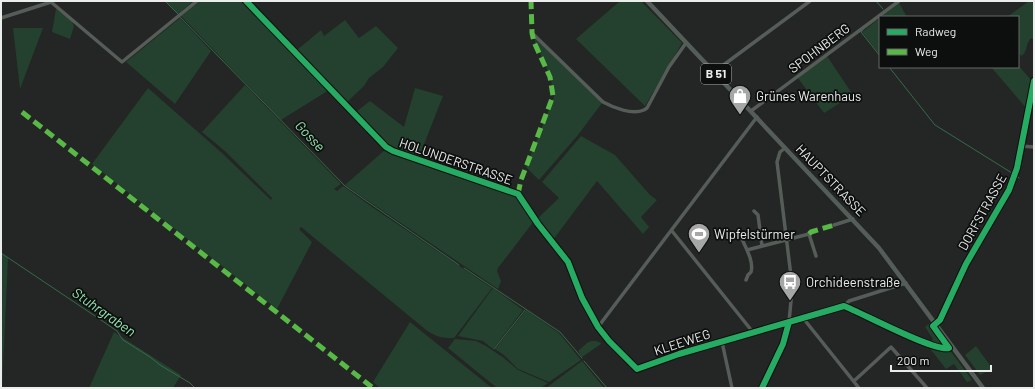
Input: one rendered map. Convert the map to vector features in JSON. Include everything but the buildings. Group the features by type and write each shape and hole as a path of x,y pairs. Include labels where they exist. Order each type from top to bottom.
{"main road":[{"name":"HAUPTSTRASSE","path":"647,1 879,248 983,388"}],"street":[{"path":"1,18 51,2 122,62 197,1"},
{"name":"HOLUNDERSTRASSE","path":"246,1 386,147 518,194 538,224 568,262 582,298 598,327"},
{"path":"714,72 810,1"},
{"name":"SPOHNBERG","path":"751,111 899,1"},
{"path":"532,33 603,102 614,108 640,112 647,108 669,67 686,43"},
{"name":"DORFSTRASSE","path":"936,324 940,320 966,264 1009,190 1017,168 1034,81"},
{"path":"598,327 757,117"},
{"path":"1021,146 1034,148"},
{"path":"762,388 783,344 789,322 792,294 777,162 780,152 785,148"},
{"path":"754,211 758,215 762,246"},
{"path":"834,225 853,219"},
{"path":"672,230 752,331"},
{"path":"747,250 809,234 816,256"},
{"path":"742,239 747,250 752,270 746,280"},
{"path":"789,322 844,306 849,301 906,283"},
{"path":"844,306 922,342 946,349 953,347"},
{"path":"803,318 859,388"},
{"name":"KLEEWEG","path":"598,327 637,369 752,331 789,322"},
{"path":"722,342 732,388"},
{"path":"854,381 891,347 928,388"}],"green space":[{"path":"166,1 193,1 178,14"},
{"path":"200,1 243,1 329,90 281,120 181,16"},
{"path":"620,1 641,1 682,43 645,106 576,39"},
{"path":"1029,1 1034,3 1034,40 1031,38 1022,56 1019,54 1019,16 1008,16"},
{"path":"899,3 906,16 882,16"},
{"path":"56,9 71,20 74,26 70,39 52,32"},
{"path":"180,18 211,51 175,104 126,62"},
{"path":"879,19 879,54 862,32"},
{"path":"345,20 359,38 376,26 398,48 383,67 369,78 364,86 347,102 297,50 321,30 324,36"},
{"path":"13,28 43,28 20,89"},
{"path":"535,37 602,103 578,135 539,180 526,167 554,97 550,76 535,42"},
{"path":"827,56 853,95 824,113 797,77"},
{"path":"1019,66 1032,81 1027,109 992,68 1019,68"},
{"path":"245,85 341,184 334,189 337,191 343,186 492,288 454,338 438,336 425,329 301,227 299,229 312,242 277,309 92,164 148,88 223,154 271,200 272,198 226,152 202,132"},
{"path":"415,88 443,96 419,157 389,145 356,112 370,101 404,127"},
{"path":"581,136 615,155 650,195 657,200 641,217 649,227 643,234 597,181 553,240 537,219 559,198 542,182"},
{"path":"386,149 517,196 534,221 498,268 497,271 501,281 498,289 345,185"},
{"path":"1,253 8,258 2,388 1,388"},
{"path":"493,288 523,310 493,349 483,341 458,336"},
{"path":"526,310 559,333 581,360 549,382 518,369 504,355 495,349"},
{"path":"410,322 492,388 380,388 373,382"},
{"path":"930,323 948,347 938,347 929,343 933,339 925,327"},
{"path":"114,332 181,375 173,388 89,388"},
{"path":"455,339 476,341 504,358 518,370 548,383 541,388 497,388 448,348"},
{"path":"591,341 596,341 601,344 582,357 578,351"},
{"path":"928,346 940,351 949,349 972,380 967,382 954,364 946,369"},
{"path":"976,346 992,368 980,375 965,355"},
{"path":"582,361 604,388 546,388"}],"waterway":[{"name":"Gosse","path":"165,1 178,14"},
{"path":"876,1 883,9"},
{"name":"Gosse","path":"180,17 345,186 459,265"},
{"path":"863,30 861,32 879,55"},
{"path":"890,68 935,125 1012,173"},
{"name":"Stuhrgraben","path":"1,253 117,331 123,340 190,383 195,388"},
{"name":"Gosse","path":"464,268 560,332 582,358"},
{"path":"494,349 525,310"},
{"name":"Gosse","path":"584,361 607,388"}],"marked path":[{"path":"518,194 521,180 553,96 550,77 534,42 532,33 531,1"},
{"path":"22,112 373,388"},
{"path":"809,234 811,232 834,225"}],"cycle path":[{"path":"246,1 386,147 393,151 518,194 538,224 568,262 582,298 598,327 609,341 637,369 679,354 844,306 915,339 941,348 949,348 933,326 940,320 966,264 1009,190 1017,168 1034,81"},
{"path":"762,388 783,344 789,322"}],"place":[{"name":"Grünes Warenhaus","path":"740,116"},
{"name":"Wipfelstürmer","path":"699,254"},
{"name":"Orchideenstraße","path":"790,302"}]}
